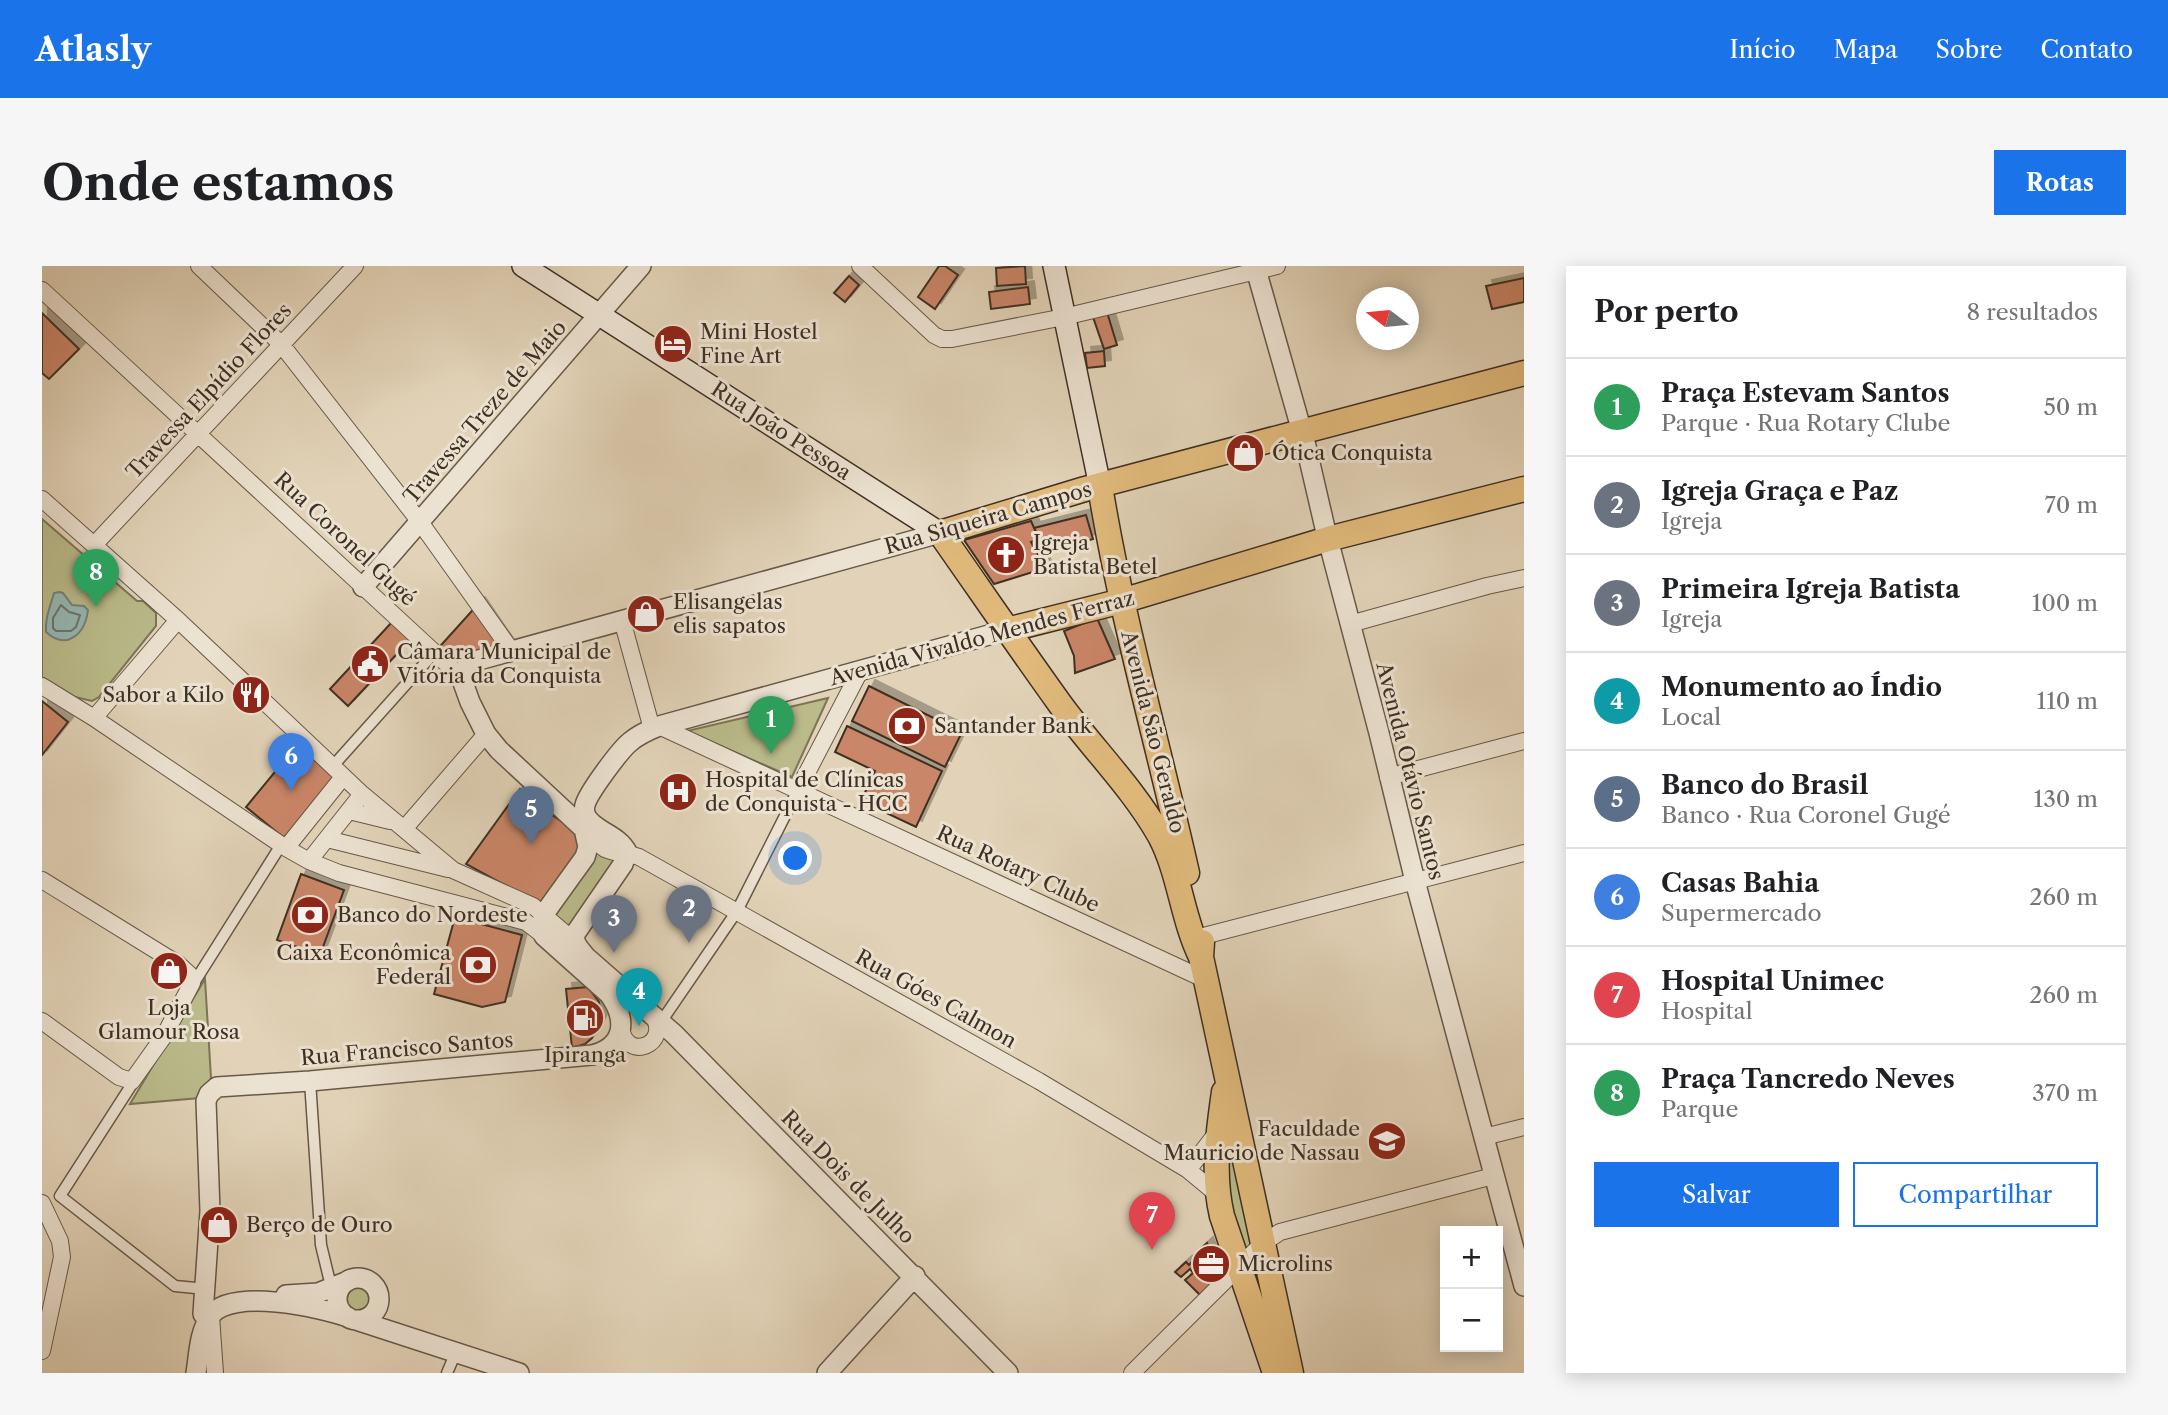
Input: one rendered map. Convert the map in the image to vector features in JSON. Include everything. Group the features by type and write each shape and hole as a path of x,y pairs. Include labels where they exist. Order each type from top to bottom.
{"main road":[{"name":"Rua João Pessoa","path":"523,266 940,533 1060,704 1138,803 1160,837 1176,875 1200,953"},
{"name":"Avenida São Geraldo","path":"1054,266 1122,601 1170,795 1226,1074 1228,1127 1262,1244 1290,1373"},
{"name":"Rua Siqueira Campos","path":"940,533 1100,486 1524,373"},
{"name":"Avenida Vivaldo Mendes Ferraz","path":"1007,630 1122,601 1328,539 1524,489"},
{"path":"1138,803 1146,789 1152,786 1170,795"},
{"name":"Avenida São Geraldo","path":"1228,1127 1215,1162 1217,1194 1275,1373"}],"street":[{"path":"200,266 281,344 420,522 511,650"},
{"name":"Travessa Elpídio Flores","path":"94,545 355,266"},
{"name":"Travessa Treze de Maio","path":"363,587 641,266"},
{"path":"860,266 934,335 942,339 979,335 1064,317 1256,268 1277,266"},
{"name":"Avenida Otávio Santos","path":"1256,268 1302,432 1415,881 1524,1286"},
{"name":"Rua Coronel Gugé","path":"42,290 461,677 486,734 499,750 559,805 586,836"},
{"path":"42,499 178,620 362,794 453,870"},
{"name":"Rua Siqueira Campos","path":"461,677 468,663 511,650 940,533"},
{"path":"1350,624 1524,578"},
{"path":"94,718 178,620"},
{"path":"622,620 656,727"},
{"name":"Avenida Vivaldo Mendes Ferraz","path":"588,797 631,741 656,727 1007,630"},
{"path":"215,1373 213,1312 206,1289 175,1286 60,1196 283,847 338,772 434,653"},
{"path":"654,1016 737,911 860,671"},
{"path":"42,686 94,718 283,847 309,861 339,873 526,922 609,994 619,1010 620,1029 628,1043 636,1047 645,1046 653,1042 658,1031 654,1016 639,1009 630,1012 620,1029"},
{"name":"Rua Rotary Clube","path":"656,727 798,790 1200,953"},
{"path":"400,825 486,734"},
{"path":"1388,777 1524,741"},
{"path":"309,861 362,794"},
{"path":"559,805 572,809 588,797"},
{"path":"327,839 453,870 533,906 576,940 623,864 626,852 619,841 588,819 584,812 588,797"},
{"path":"349,811 400,825"},
{"path":"544,936 541,928 544,914 585,857 586,836"},
{"name":"Rua Góes Calmon","path":"586,836 614,852 626,852 639,857 1039,1081 1188,1170 1217,1194"},
{"path":"1200,953 1415,881 1524,853"},
{"path":"42,880 178,964 190,975 192,986"},
{"name":"Rua Dois de Julho","path":"576,940 603,973 654,1016 915,1276 1008,1373"},
{"path":"42,1021 125,1080 134,1081"},
{"name":"Rua Francisco Santos","path":"206,1289 209,1211 207,1097 217,1087 592,1055 605,1052 612,1046 620,1029"},
{"path":"194,1368 213,1312 208,1303 215,1295 227,1292 298,1296 318,1293 339,1280 358,1278 374,1285 379,1303 368,1318 352,1319 339,1308 339,1280 321,1245 310,1081"},
{"path":"1188,1170 1228,1127"},
{"path":"1484,1137 1524,1127"},
{"path":"1132,1373 1262,1244 1280,1232 1493,1176"},
{"path":"42,1203 60,1241 62,1257 42,1351"},
{"path":"827,1373 915,1276"},
{"path":"194,1368 201,1336 213,1312 236,1303 260,1302 321,1309 519,1373"},
{"path":"447,1373 456,1352"}],"green space":[{"path":"42,519 137,601 143,601 156,613 156,626 99,697 92,701 75,697 42,677"},
{"path":"828,698 792,777 687,731"},
{"path":"589,847 624,854 572,936 549,913"},
{"path":"205,979 211,1078 200,1098 130,1104"},
{"path":"1226,1124 1262,1244 1240,1266 1232,1245"},
{"path":"359,1278 372,1284 378,1294 377,1306 369,1317 339,1308 342,1288"}],"water":[{"path":"54,593 63,593 72,605 84,606 88,610 79,633 68,640 61,640 46,632"}],"building":[{"path":"939,266 945,266 958,275 935,309 918,297"},
{"path":"1025,266 1026,284 997,286 996,268"},
{"path":"849,276 859,285 845,302 834,293"},
{"path":"1524,278 1524,302 1492,309 1486,286"},
{"path":"1028,287 1030,304 991,309 989,292"},
{"path":"1107,312 1117,345 1104,349 1093,317"},
{"path":"42,313 79,349 49,379 42,373"},
{"path":"1104,351 1105,366 1087,368 1085,353"},
{"path":"1086,515 1093,539 1047,551 1034,528"},
{"name":"Igreja Batista Betel","path":"1031,521 1039,539 1031,542 1046,568 994,584 964,540"},
{"path":"479,603 511,650 461,677 434,653"},
{"path":"1097,618 1115,659 1075,673 1074,656 1064,631"},
{"name":"Câmara Municipal de Vitória da Conquista","path":"392,622 410,640 348,706 330,689"},
{"name":"Santander Bank","path":"869,686 962,732 945,767 852,721"},
{"path":"42,701 68,722 42,755"},
{"path":"847,726 942,771 916,827 861,801 875,771 835,752"},
{"path":"298,744 336,775 284,838 246,807"},
{"path":"520,789 536,798 549,813 572,828 582,840 582,847 540,904 466,864"},
{"name":"Banco do Nordeste","path":"301,874 344,890 320,955 277,940"},
{"name":"Caixa Econômica Federal","path":"455,917 522,935 505,1002 482,1007 434,994"},
{"name":"Ipiranga","path":"588,987 599,1002 601,1020 592,1038 585,1044 572,1048 566,989"},
{"path":"1207,1243 1221,1277 1201,1296 1185,1280 1193,1273 1190,1269 1181,1277 1175,1272 1186,1262 1189,1265 1197,1257 1194,1255"}],"place":[{"name":"Mini Hostel Fine Art","path":"673,344"},
{"name":"Ótica Conquista","path":"1245,453"},
{"name":"Igreja Batista Betel","path":"1006,555"},
{"name":"Praça Tancredo Neves","path":"96,607"},
{"name":"Elisangelas elis sapatos","path":"646,614"},
{"name":"Câmara Municipal de Vitória da Conquista","path":"370,664"},
{"name":"Sabor a Kilo","path":"251,695"},
{"name":"Santander Bank","path":"907,726"},
{"name":"Praça Estevam Santos","path":"771,754"},
{"name":"Casas Bahia","path":"291,791"},
{"name":"Hospital de Clínicas de Conquista - HCC","path":"678,792"},
{"name":"Banco do Brasil","path":"531,844"},
{"name":"Banco do Nordeste","path":"310,915"},
{"name":"Igreja Graça e Paz","path":"689,943"},
{"name":"Primeira Igreja Batista","path":"614,953"},
{"name":"Caixa Econômica Federal","path":"478,965"},
{"name":"Loja Glamour Rosa","path":"169,971"},
{"name":"Ipiranga","path":"585,1018"},
{"name":"Monumento ao Índio","path":"639,1026"},
{"name":"Faculdade Mauricio de Nassau","path":"1387,1141"},
{"name":"Berço de Ouro","path":"219,1225"},
{"name":"Hospital Unimec","path":"1152,1250"},
{"name":"Microlins","path":"1211,1264"}]}
